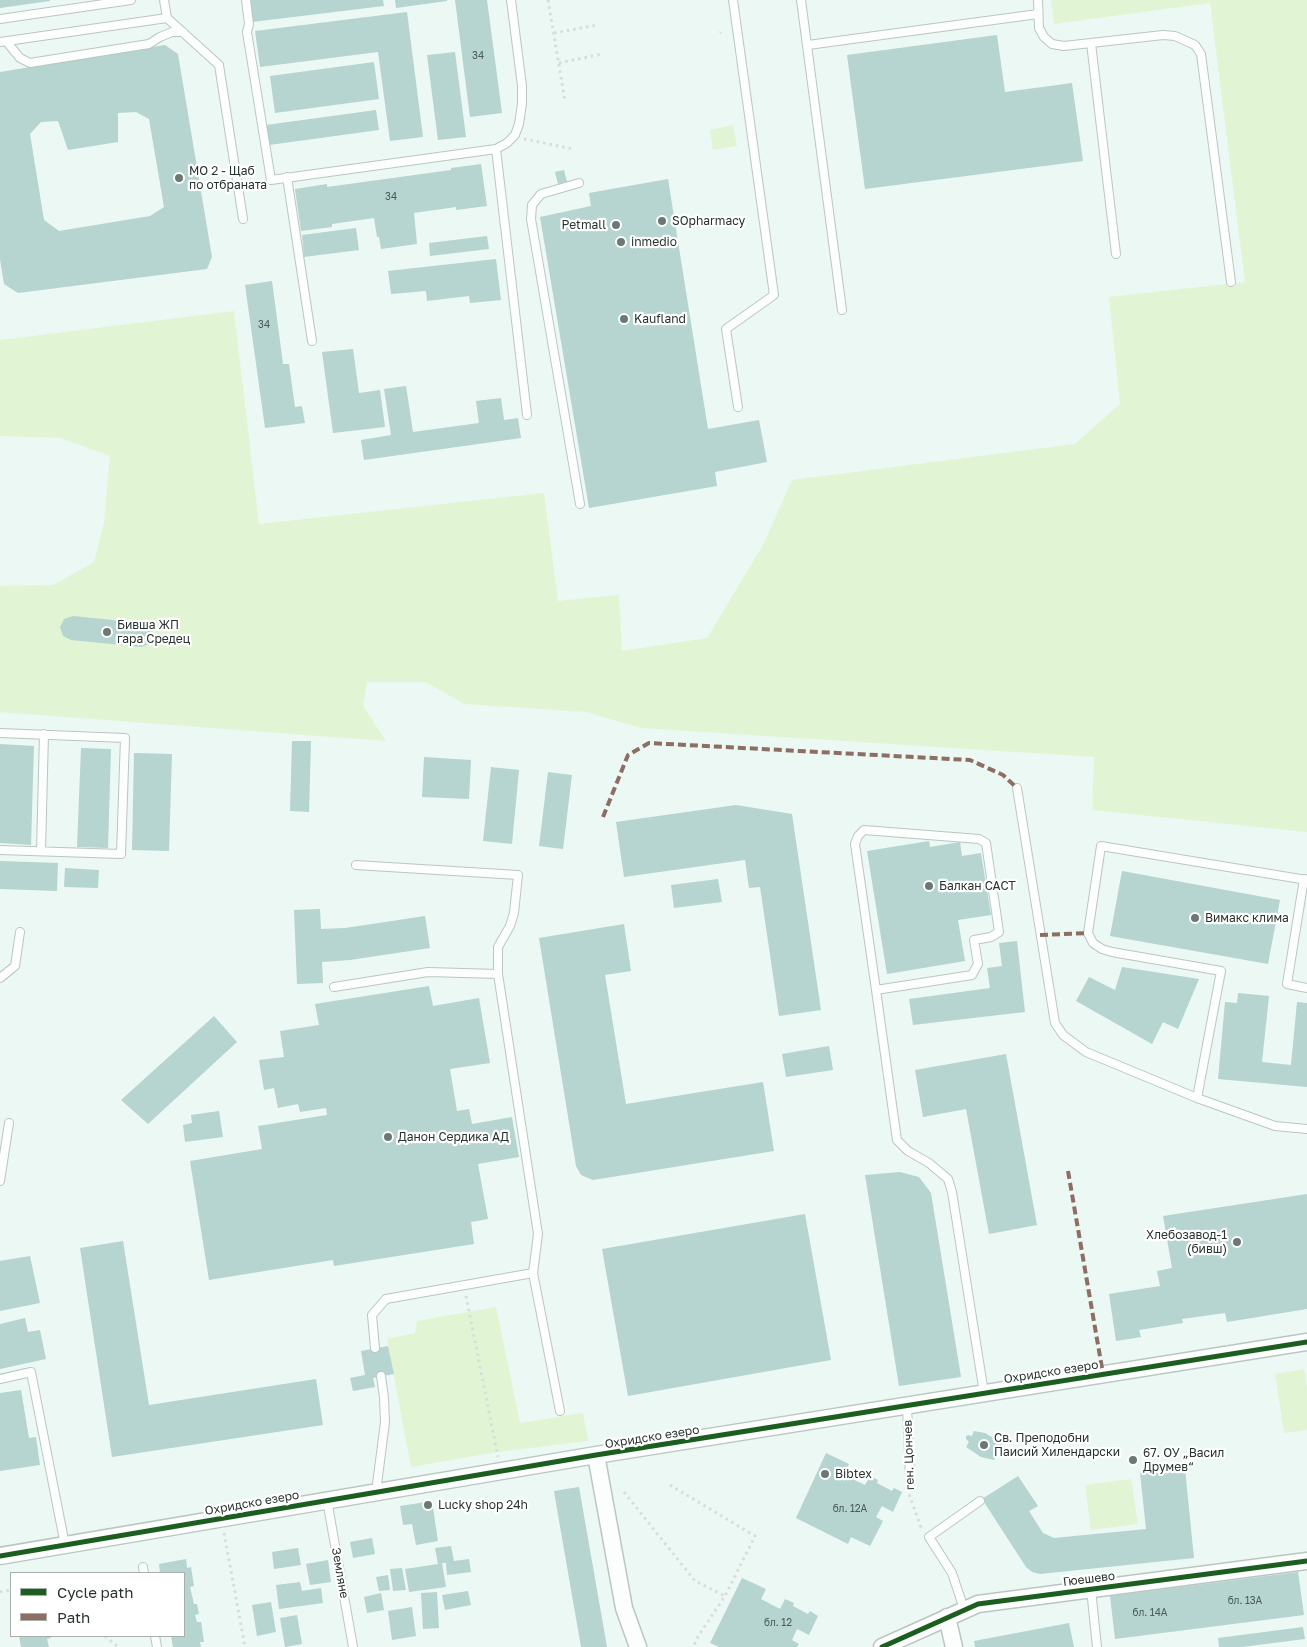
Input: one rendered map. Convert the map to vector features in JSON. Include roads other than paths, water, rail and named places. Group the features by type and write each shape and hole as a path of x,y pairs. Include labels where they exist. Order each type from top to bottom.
{"street":[{"name":"Охридско езеро","path":"0,1556 501,1471 1307,1342"},
{"path":"596,1456 624,1608 638,1647"},
{"name":"Гюешево","path":"882,1647 947,1616 992,1601 1307,1561"},
{"path":"947,1616 954,1647"}],"lane":[{"path":"0,19 131,0"},
{"path":"164,0 168,18 219,65 243,219"},
{"path":"246,0 249,24 247,32 271,180 496,149 507,143 514,135 519,124 522,104 522,86 511,0"},
{"path":"733,0 774,294 726,329 738,407"},
{"path":"801,0 842,310"},
{"path":"1038,0 1040,28 1044,38 1052,44 1064,46 1163,35 1186,40 1195,45 1201,54 1231,282"},
{"path":"808,45 1038,14"},
{"path":"3,42 168,18"},
{"path":"3,42 20,58 30,63 149,44 166,34 183,32"},
{"path":"1091,43 1116,254"},
{"path":"496,149 527,415"},
{"path":"287,177 312,341"},
{"path":"579,183 541,194 532,205 531,219 580,504"},
{"path":"0,733 125,738 121,854 0,850"},
{"path":"40,851 44,734"},
{"path":"1017,788 1055,1023 1062,1035 1086,1052 1197,1098 1275,1126 1307,1129"},
{"path":"876,990 972,975 978,964 974,940 991,937 998,932 986,843 979,839 864,830 858,836 855,844 876,990 898,1140 908,1151 929,1163 948,1179 952,1192 984,1393"},
{"path":"1197,1098 1221,972 1112,952 1102,949 1093,943 1088,933 1101,846 1306,879 1287,984 1307,988"},
{"path":"356,865 518,875 514,913 510,926 498,947 498,974 538,1234 533,1274 560,1412"},
{"path":"0,978 15,966 20,932"},
{"path":"334,987 428,972 498,974"},
{"path":"0,1181 9,1123"},
{"path":"375,1348 372,1315 386,1299 533,1274"},
{"path":"0,1379 31,1372 65,1544"},
{"path":"376,1492 385,1422 384,1398 380,1376"},
{"name":"ген. Цончев","path":"907,1406 910,1478"},
{"name":"Земляне","path":"327,1500 353,1647"},
{"path":"964,1609 952,1572 929,1537 980,1501"},
{"path":"1091,1589 1097,1647"}],"place":[{"name":"МО 2 - Щаб по отбраната","path":"179,178"},
{"name":"SOpharmacy","path":"662,221"},
{"name":"Petmall","path":"616,225"},
{"name":"inmedio","path":"621,242"},
{"name":"Kaufland","path":"624,319"},
{"name":"Бивша ЖП гара Средец","path":"107,632"},
{"name":"Балкан САСТ","path":"929,886"},
{"name":"Вимакс клима","path":"1195,918"},
{"name":"Данон Сердика АД","path":"388,1137"},
{"name":"Хлебозавод-1 (бивш)","path":"1237,1242"},
{"name":"Св. Преподобни Паисий Хилендарски","path":"984,1445"},
{"name":"67. ОУ „Васил Друмев“","path":"1133,1460"},
{"name":"Bibtex","path":"825,1474"},
{"name":"Lucky shop 24h","path":"428,1505"}]}
